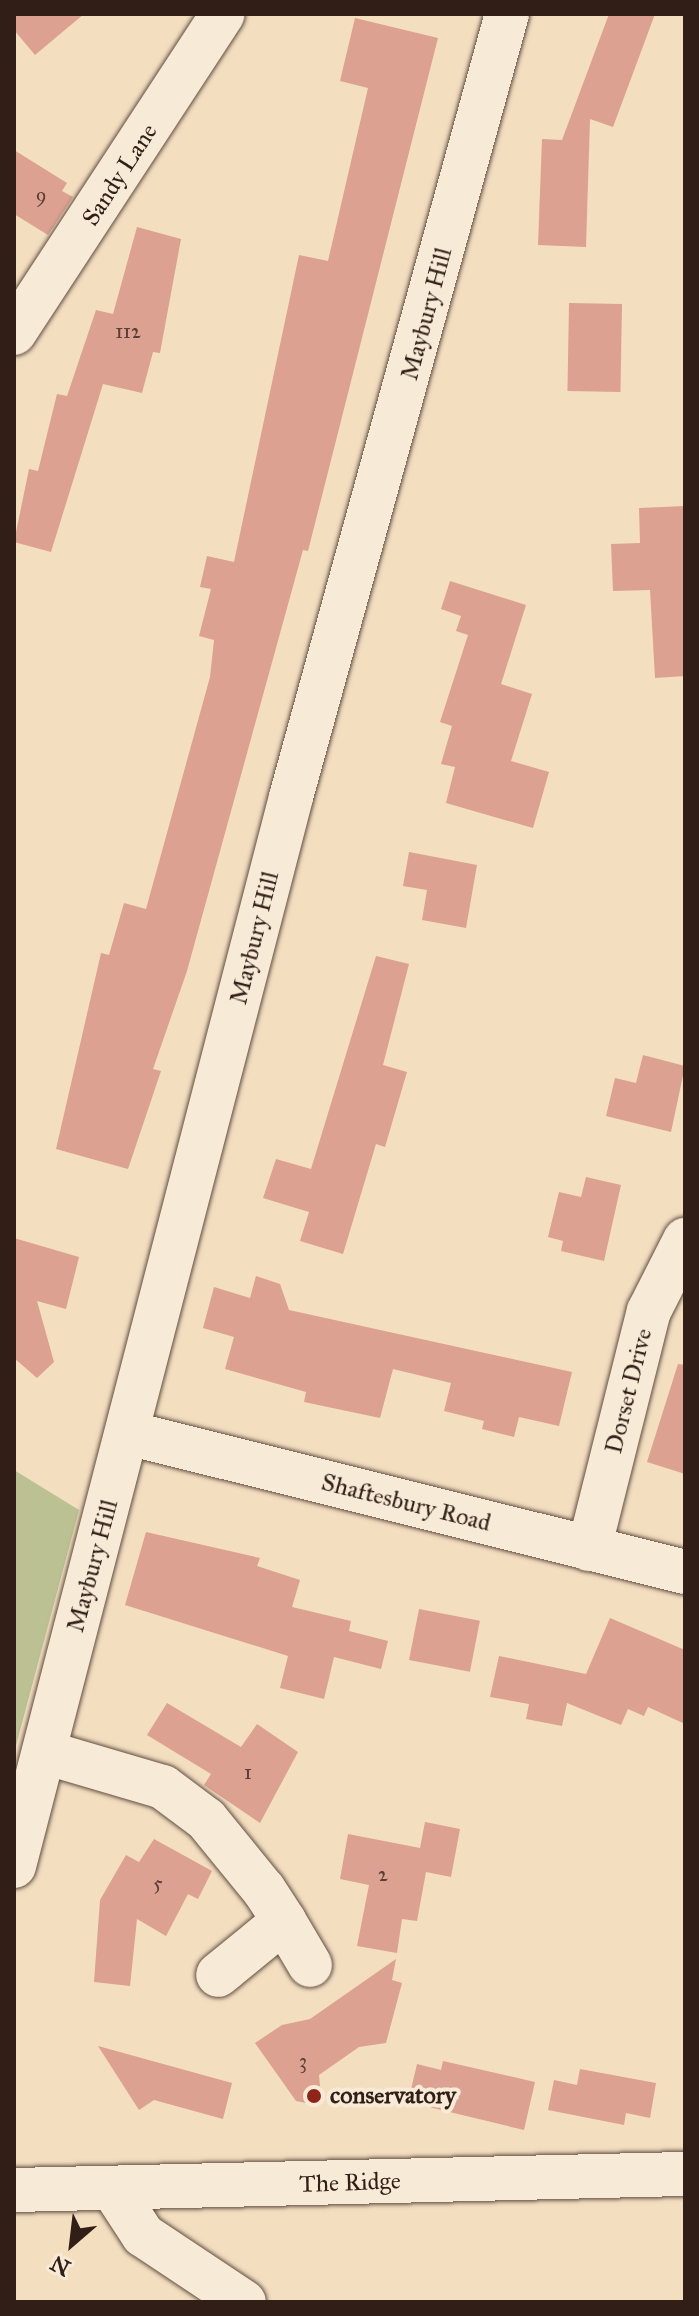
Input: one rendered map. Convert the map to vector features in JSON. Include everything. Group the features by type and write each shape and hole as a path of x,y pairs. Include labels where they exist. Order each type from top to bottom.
{"street":[{"name":"Sandy Lane","path":"16,325 75,242 223,14"},
{"name":"Maybury Hill","path":"16,1850 128,1433 291,797 507,14"},
{"name":"Dorset Drive","path":"589,1549 649,1311 685,1240"},
{"name":"Shaftesbury Road","path":"128,1433 685,1572"},
{"path":"44,1752 163,1787 206,1819 284,1921 310,1965"},
{"path":"218,1975 284,1921"},
{"name":"The Ridge","path":"14,2190 685,2174"},
{"path":"113,2189 143,2235 244,2302"}],"green space":[{"path":"14,1470 79,1510 14,1753"}],"building":[{"path":"14,14 84,14 35,55 14,30"},
{"path":"609,14 655,14 613,127 590,119 586,247 538,245 542,139 562,140"},
{"path":"355,18 438,38 308,551 303,550 187,971 153,1069 161,1071 128,1169 56,1149 101,953 109,955 124,903 146,909 210,677 214,640 199,636 211,589 200,587 207,556 234,562 299,255 328,261 368,88 340,81"},
{"path":"14,150 67,183 62,191 73,197 48,235 14,214"},
{"path":"137,227 181,239 160,353 153,352 142,393 103,384 51,552 14,542 29,469 38,471 57,394 67,396 96,310 113,314"},
{"path":"569,303 622,304 620,392 567,391"},
{"path":"685,506 685,676 655,678 650,590 613,591 611,544 640,543 639,508"},
{"path":"450,581 526,605 501,684 532,694 511,761 549,772 533,828 446,803 455,767 441,764 452,726 440,722 468,635 456,631 461,616 441,609"},
{"path":"409,852 477,865 466,928 422,920 427,890 403,886"},
{"path":"376,956 409,964 383,1065 407,1072 385,1147 376,1144 343,1254 300,1241 309,1212 263,1198 276,1159 311,1169"},
{"path":"643,1055 685,1066 671,1132 606,1116 615,1078 636,1083"},
{"path":"586,1177 621,1185 604,1261 561,1251 563,1241 548,1237 559,1192 581,1197"},
{"path":"14,1238 79,1257 66,1309 37,1301 54,1362 37,1378 14,1358"},
{"path":"256,1276 280,1284 289,1310 572,1372 559,1426 519,1417 514,1437 482,1429 484,1421 444,1411 451,1383 393,1369 380,1418 304,1402 306,1392 225,1369 234,1337 203,1328 214,1287 250,1298"},
{"path":"678,1364 685,1365 685,1474 647,1462"},
{"path":"146,1532 260,1558 257,1566 300,1580 292,1607 351,1621 349,1631 388,1641 381,1669 334,1657 324,1699 280,1688 288,1656 125,1605"},
{"path":"419,1609 480,1621 470,1672 409,1660"},
{"path":"610,1618 685,1650 685,1724 648,1707 644,1716 628,1709 621,1725 567,1703 562,1726 526,1719 529,1704 490,1697 499,1656 586,1674"},
{"path":"167,1703 241,1747 257,1724 298,1752 260,1823 204,1785 211,1774 147,1735"},
{"path":"425,1822 460,1829 451,1877 426,1872 417,1921 402,1919 397,1953 357,1946 369,1885 340,1879 348,1834 420,1848"},
{"path":"154,1839 212,1871 198,1899 188,1894 166,1936 137,1919 130,1986 94,1982 100,1900 126,1855 139,1862"},
{"path":"396,1959 392,1980 402,1983 386,2043 359,2047 319,2075 321,2097 311,2104 296,2101 255,2043 282,2025 310,2019"},
{"path":"98,2046 232,2083 223,2119 154,2100 139,2110"},
{"path":"443,2061 535,2082 524,2130 408,2102 417,2064 441,2070"},
{"path":"580,2069 656,2083 650,2118 626,2113 624,2125 548,2110 554,2080 577,2085"}],"place":[{"name":"conservatory","path":"314,2096"}]}
